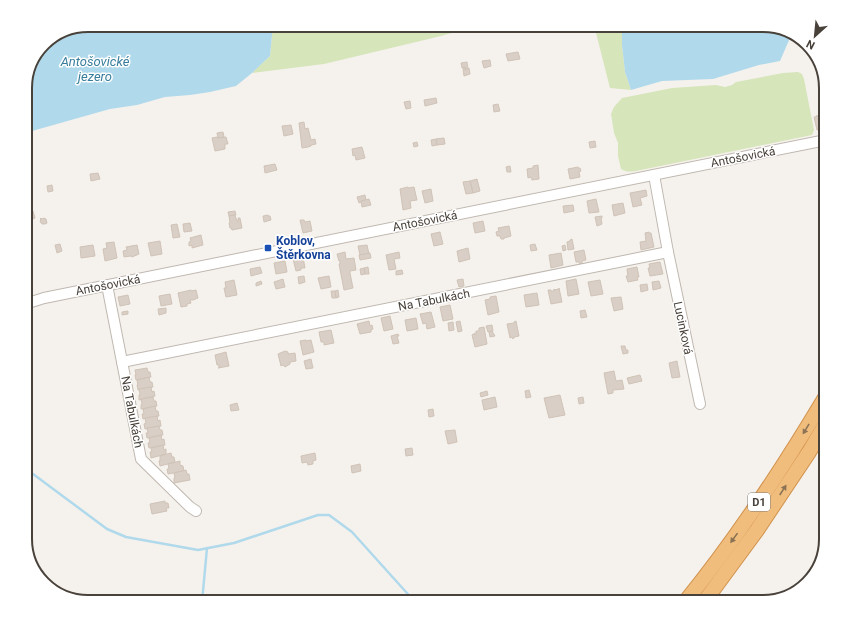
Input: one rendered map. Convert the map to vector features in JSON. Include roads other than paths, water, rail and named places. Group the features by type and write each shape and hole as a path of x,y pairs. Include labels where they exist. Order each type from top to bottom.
{"highway":[{"name":"D1","path":"690,595 746,522 819,408"},
{"name":"D1","path":"709,595 757,530 819,435"}],"street":[{"name":"Antošovická","path":"32,302 107,285 819,141"},
{"path":"654,175 668,252"},
{"name":"Na Tabulkách","path":"122,362 668,252"},
{"name":"Lucinková","path":"668,252 700,404"},
{"name":"Na Tabulkách","path":"107,285 141,459 190,507 196,510"}],"water":[{"name":"Antošovické jezero","path":"88,32 272,32 270,56 236,86 210,92 165,97 137,105 110,109 32,131 32,85 34,74 38,63 51,46 67,36"},
{"path":"622,32 770,32 790,39 780,61 759,65 713,79 662,81 631,90 625,72"}],"waterway":[{"path":"32,473 107,529 126,537 198,550 234,543 318,515 329,515 352,532 409,595"},
{"path":"203,595 207,548"}],"place":[{"name":"Koblov, Štěrkovna","path":"268,248"}]}
